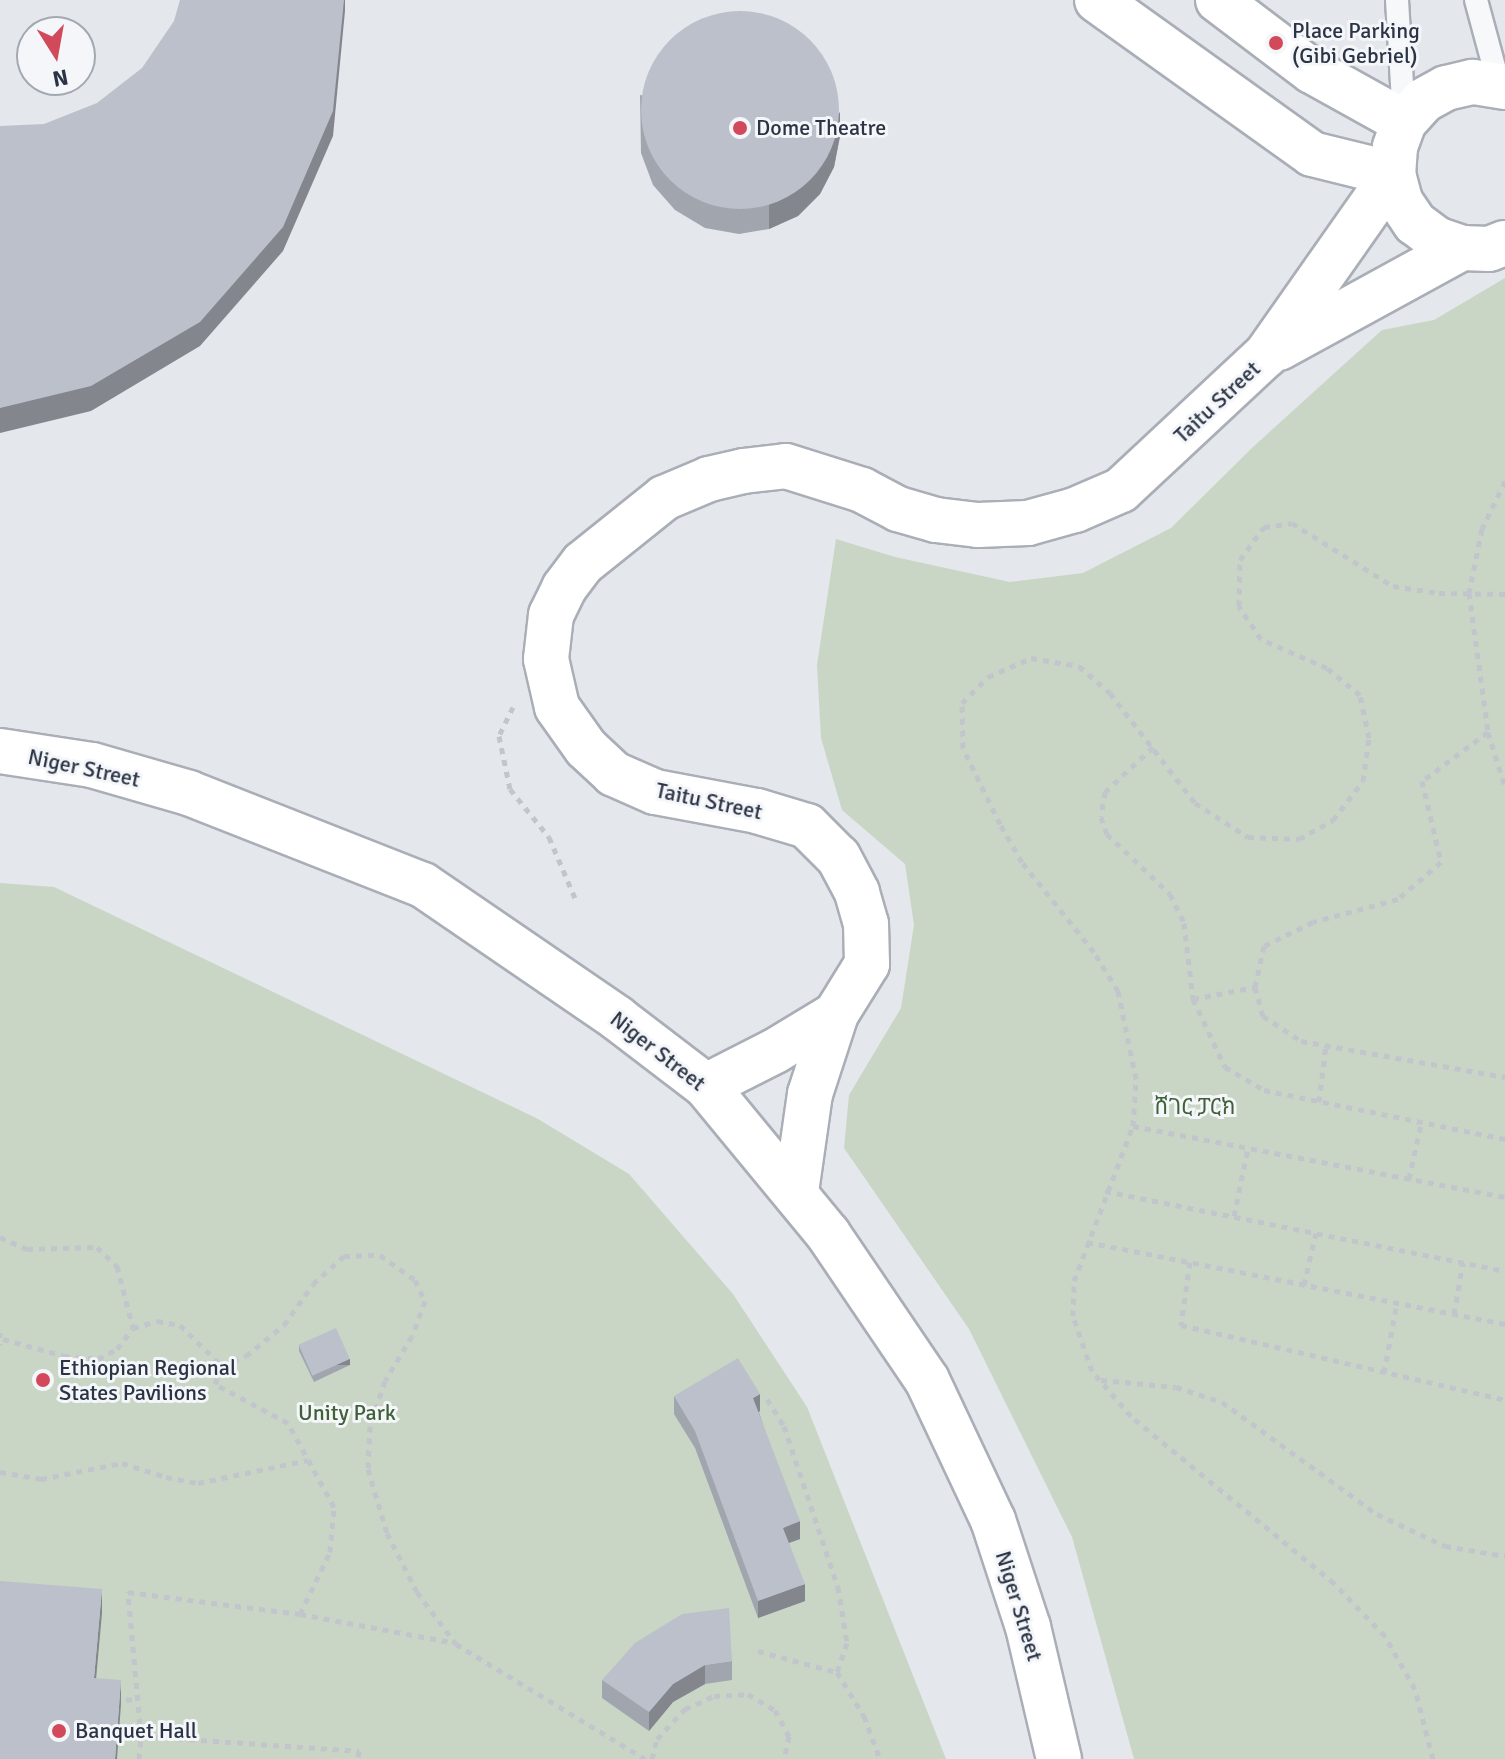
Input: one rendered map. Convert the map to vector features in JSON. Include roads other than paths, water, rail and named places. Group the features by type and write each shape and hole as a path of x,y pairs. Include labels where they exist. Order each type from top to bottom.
{"main road":[{"path":"1097,0 1312,154 1393,174"},
{"path":"1218,0 1312,71 1404,122"},
{"path":"1502,86 1472,82 1446,88 1423,101 1404,122 1395,147 1393,174 1400,201 1415,223 1436,239 1462,248 1489,249 1505,243"},
{"path":"1266,355 1393,174"},
{"path":"1266,355 1462,248"},
{"name":"Taitu Street","path":"796,1192 810,1094 836,1014 867,964 866,924 857,892 838,857 807,826 757,811 655,792 614,774 586,748 557,707 546,659 551,615 564,588 583,563 664,498 709,479 743,471 786,466 862,490 898,509 936,520 978,525 1028,523 1075,510 1121,490 1266,355"},
{"name":"Niger Street","path":"0,751 92,765 189,793 423,885 617,1018 706,1086 796,1192 927,1380 993,1520 1028,1627 1059,1759"},
{"path":"706,1086 775,1051 836,1014"}],"lane":[{"path":"1397,0 1404,122"},
{"path":"1476,0 1502,86"}],"place":[{"name":"Place Parking (Gibi Gebriel)","path":"1276,43"},
{"name":"Dome Theatre","path":"740,128"},
{"name":"Ethiopian Regional States Pavilions","path":"43,1380"},
{"name":"Banquet Hall","path":"59,1731"}],"park label":[{"name":"ሸገር ፓርክ","path":"1195,1107"},
{"name":"Unity Park","path":"347,1413"}]}
